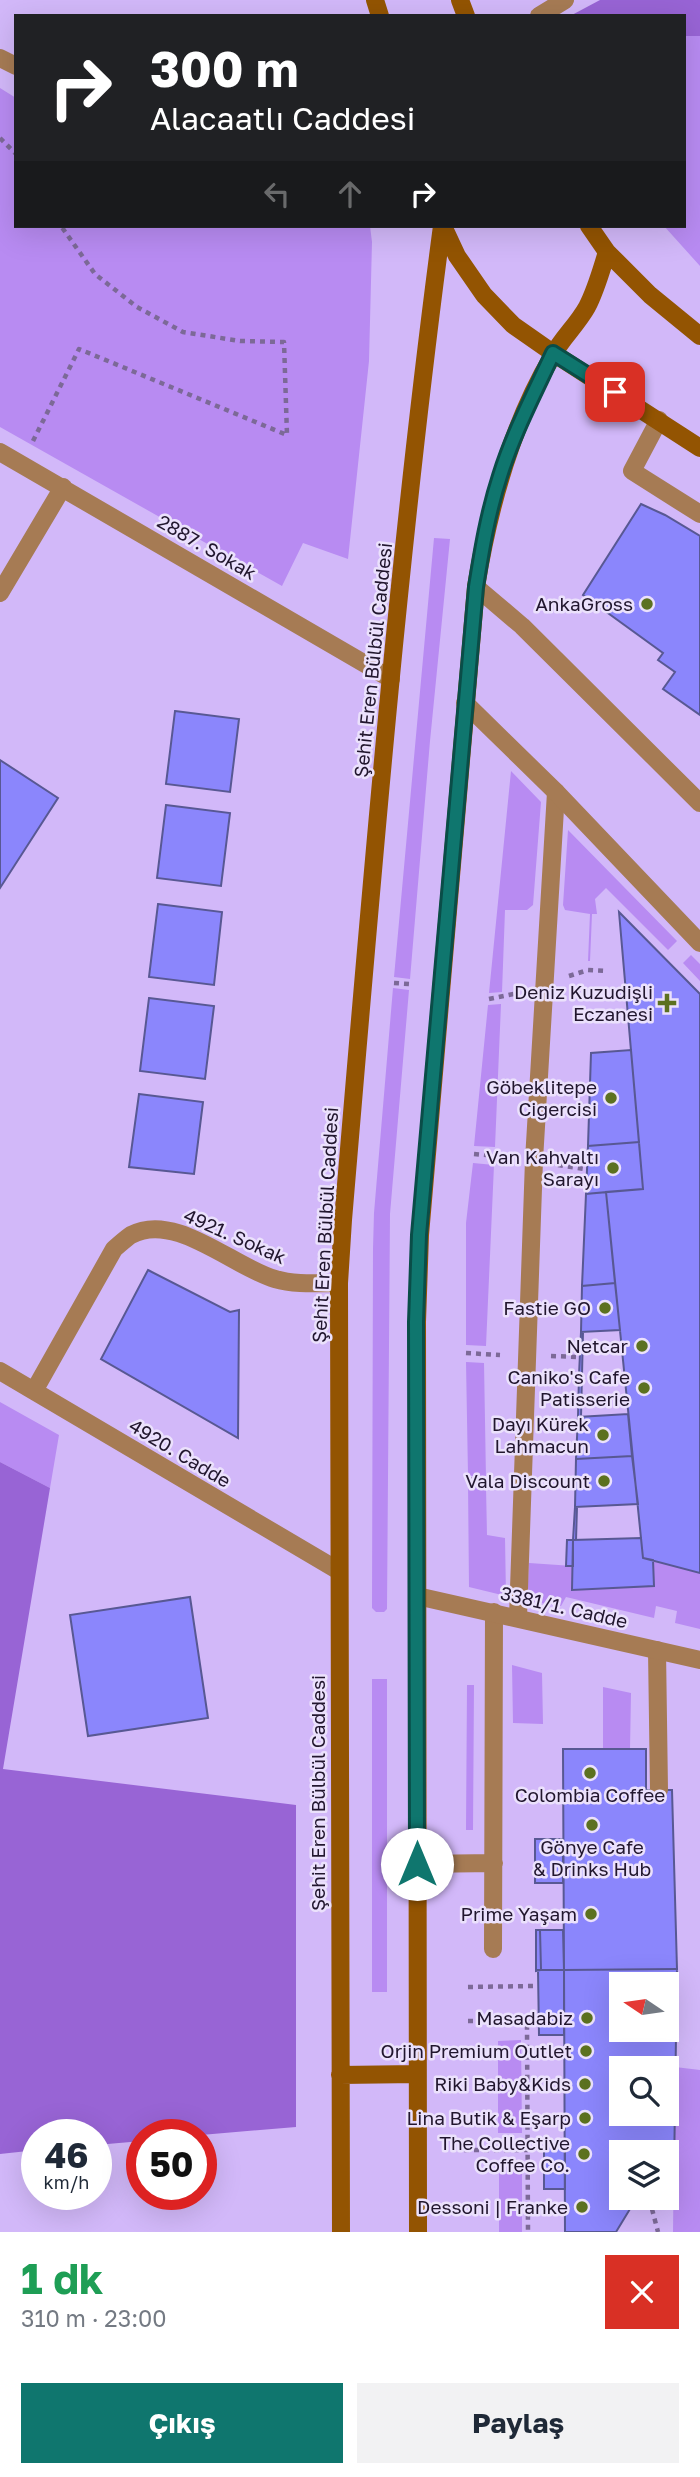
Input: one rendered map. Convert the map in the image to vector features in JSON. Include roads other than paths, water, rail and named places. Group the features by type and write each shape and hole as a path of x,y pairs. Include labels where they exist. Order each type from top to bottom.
{"main road":[{"name":"Şehit Eren Bülbül Caddesi","path":"341,2232 338,1571 339,1283 342,1220 391,679 442,228"},
{"path":"443,228 457,256 484,295 513,325 700,448"},
{"path":"590,228 607,252 650,295 700,336"},
{"path":"418,2232 416,1322 419,1235 476,587 486,527 500,476 522,418 553,353 587,307 607,252"},
{"path":"340,2075 417,2074"}],"street":[{"path":"542,14 565,0"},
{"path":"659,420 632,471 700,514"},
{"name":"2887. Sokak","path":"0,452 391,679"},
{"path":"0,593 63,487"},
{"path":"476,587 522,626 700,803"},
{"path":"465,703 556,792 700,943"},
{"path":"518,1618 534,1160 556,792"},
{"name":"4921. Sokak","path":"34,1391 114,1249 130,1236 147,1229 166,1229 186,1235 256,1272 277,1280 339,1283"},
{"name":"4920. Cadde","path":"0,1371 338,1571"},
{"name":"3381/1. Cadde","path":"417,1596 700,1660"},
{"path":"493,1949 494,1612"},
{"path":"657,1650 659,1790"},
{"path":"417,1864 494,1863"}],"place":[{"name":"AnkaGross","path":"647,604"},
{"name":"Deniz Kuzudişli Eczanesi","path":"667,1003"},
{"name":"Göbeklitepe Ciğercisi","path":"611,1098"},
{"name":"Van Kahvaltı Sarayı","path":"613,1168"},
{"name":"Fastie GO","path":"605,1308"},
{"name":"Netcar","path":"642,1346"},
{"name":"Caniko's Cafe Patisserie","path":"644,1388"},
{"name":"Dayı Kürek Lahmacun","path":"603,1435"},
{"name":"Vala Discount","path":"604,1481"},
{"name":"Colombia Coffee","path":"590,1773"},
{"name":"Gönye Cafe & Drinks Hub","path":"592,1825"},
{"name":"Prime Yaşam","path":"591,1914"},
{"name":"Masadabiz","path":"587,2018"},
{"name":"Orjin Premium Outlet","path":"586,2051"},
{"name":"Riki Baby&Kids","path":"585,2084"},
{"name":"Lina Butik & Eşarp","path":"585,2118"},
{"name":"The Collective Coffee Co.","path":"584,2154"},
{"name":"Dessoni | Franke","path":"582,2207"}]}
